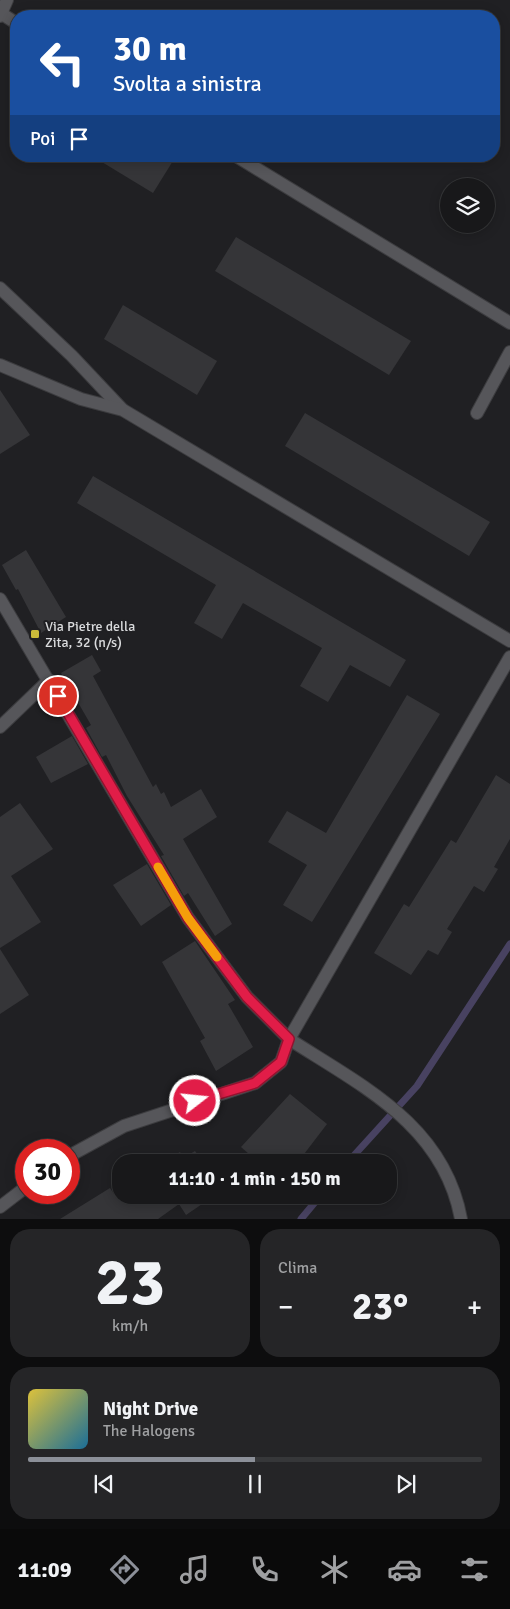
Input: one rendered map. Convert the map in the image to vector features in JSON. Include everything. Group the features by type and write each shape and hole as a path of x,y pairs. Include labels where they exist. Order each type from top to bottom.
{"street":[{"path":"1,15 7,0"},
{"path":"246,162 510,323"},
{"path":"0,288 72,356 123,410 510,641"},
{"path":"477,413 510,352"},
{"path":"0,365 81,399 123,410"},
{"path":"0,599 188,918 247,997 289,1039 378,1097 408,1120 441,1160 461,1219"},
{"path":"80,1150 124,1126 255,1083 281,1062 289,1039 510,657"},
{"path":"0,727 49,680"},
{"path":"0,1207 15,1195"}],"building":[{"path":"102,162 172,162 153,193"},
{"path":"236,237 411,341 389,375 215,271"},
{"path":"123,305 217,361 197,395 104,339"},
{"path":"0,390 30,435 0,454"},
{"path":"305,413 490,522 469,556 285,446"},
{"path":"93,476 406,660 390,687 350,665 328,702 300,686 322,648 243,603 222,639 194,623 216,585 77,503"},
{"path":"26,550 66,617 41,633 18,589 16,590 2,565"},
{"path":"92,655 101,671 93,676 153,787 156,784 161,794 164,792 171,807 201,789 217,817 183,839 232,924 215,936 188,893 184,896 161,856 164,855 127,796 106,755 102,757 86,728 91,725 61,673"},
{"path":"407,695 440,714 312,922 283,905 307,865 268,842 287,811 326,833"},
{"path":"72,736 88,764 51,783 36,757"},
{"path":"496,775 510,784 510,839 494,867 498,869 484,892 474,886 447,929 452,932 438,955 428,950 411,975 374,953 404,904 409,907 451,840 456,843"},
{"path":"20,803 53,849 11,876 41,922 0,948 0,817"},
{"path":"147,864 171,905 141,926 113,885"},
{"path":"195,941 235,1000 228,1004 253,1047 216,1071 200,1041 205,1038 162,962"},
{"path":"0,949 29,995 0,1014"},
{"path":"290,1094 327,1124 304,1154 249,1154 241,1147"},
{"path":"110,1188 112,1191 112,1204 179,1204 158,1219 60,1219"},
{"path":"179,1204 202,1204 186,1215"}],"waterway":[{"path":"355,1154 417,1086 510,944"},
{"path":"301,1219 314,1204"}],"slow traffic":[{"path":"158,867 188,918 217,957"}],"place":[{"name":"Via Pietre della Zita, 32 (n/s)","path":"35,634"}],"route":[{"path":"58,696 188,918 247,997 289,1039 281,1062 255,1083 195,1101"}]}
